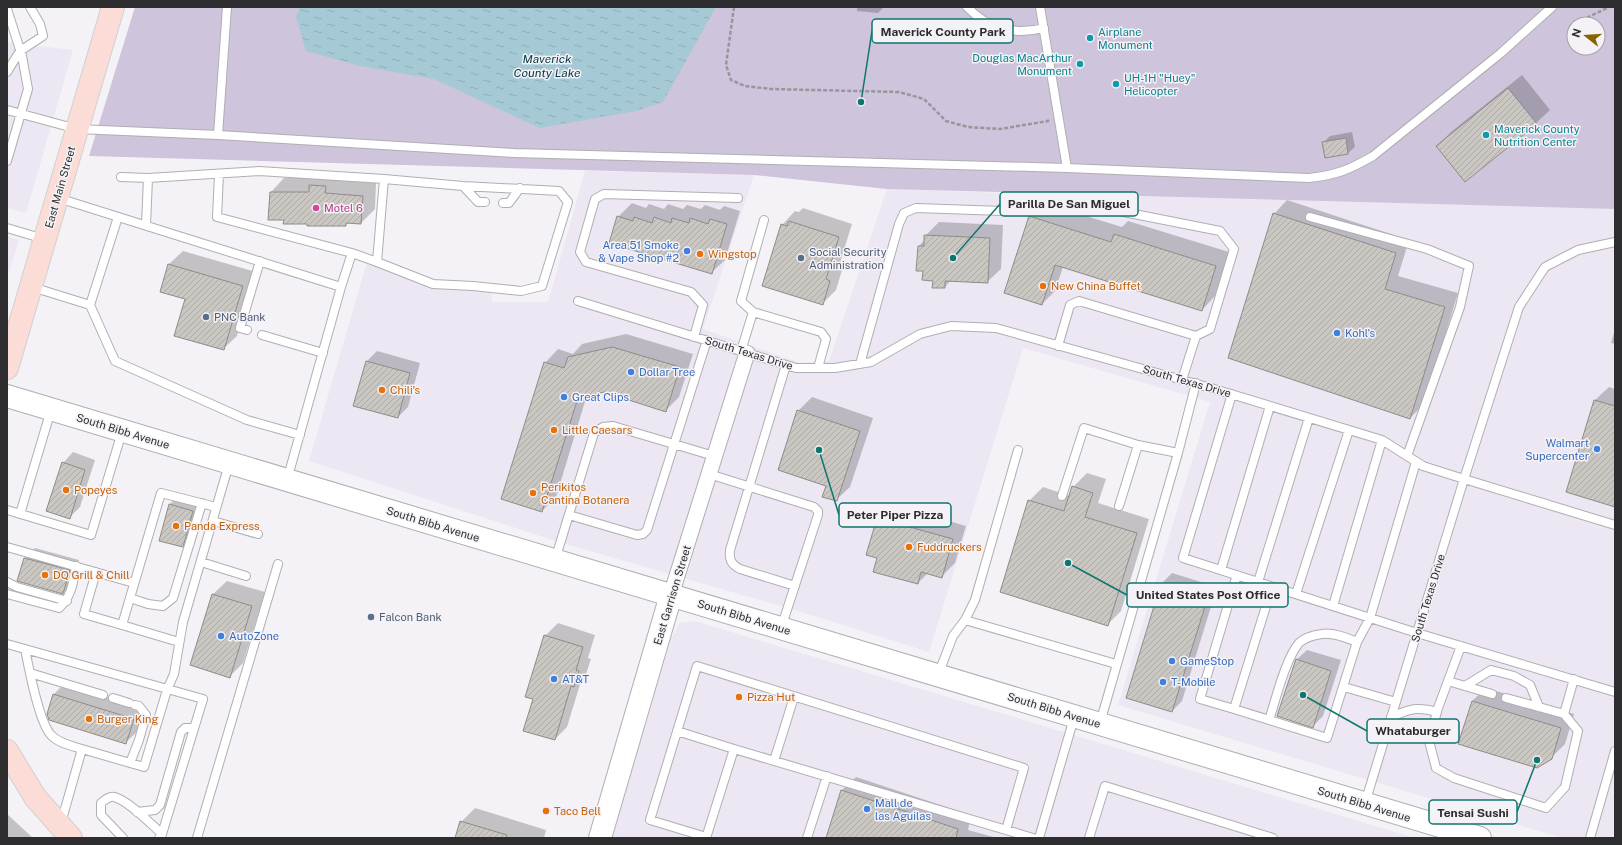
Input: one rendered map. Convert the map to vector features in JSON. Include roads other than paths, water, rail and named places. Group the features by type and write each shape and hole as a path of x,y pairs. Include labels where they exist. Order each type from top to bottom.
{"main road":[{"name":"East Main Street","path":"7,368 77,129 110,8"},
{"name":"South Bibb Avenue","path":"7,396 1480,838"},
{"name":"East Garrison Street","path":"600,838 671,595"},
{"path":"7,751 35,797"},
{"path":"7,769 35,797 66,832"}],"street":[{"name":"East Garrison Street","path":"671,595 709,474 744,352"}],"lane":[{"path":"7,72 20,51 43,36 40,24 30,7"},
{"path":"218,135 227,7"},
{"path":"967,7 984,21 995,26 1012,30 1035,30 1044,28"},
{"path":"1040,7 1067,168"},
{"path":"7,110 77,129 218,135 514,153 1067,168 1309,178 1331,175 1352,169 1373,156 1501,54 1552,7"},
{"path":"7,161 28,89 20,51 9,22 8,8"},
{"path":"121,177 148,178 219,174 259,172 559,191 568,202 542,286 521,291 433,284 352,253 217,217 219,174"},
{"path":"146,226 148,178"},
{"path":"376,262 384,179"},
{"path":"462,186 478,202 485,202"},
{"path":"503,203 509,203 520,188"},
{"path":"694,337 702,305 691,292 586,262 580,252 595,199 604,194 738,198"},
{"path":"57,198 341,287"},
{"path":"1053,198 1220,231 1234,249 1210,329 1196,336 1079,301 1070,305 1058,346"},
{"path":"860,364 899,224 904,213 916,208 1003,211"},
{"path":"118,217 90,305 115,360 247,420 300,435"},
{"path":"1310,217 1426,249 1469,266 1460,307 1407,456"},
{"path":"764,220 741,302 753,312 821,332 826,339 818,368"},
{"path":"7,228 45,239"},
{"path":"1615,242 1578,250 1545,267 1519,307 1464,480 1615,525"},
{"path":"287,480 322,353 352,253"},
{"path":"247,330 240,328 260,261"},
{"path":"31,286 90,305"},
{"name":"South Texas Drive","path":"578,301 796,368 835,368 870,362 920,334 951,326 996,328 1196,383 1382,440 1423,466 1464,480 1364,804"},
{"path":"744,352 753,312"},
{"path":"262,335 322,353"},
{"path":"1182,380 1196,336"},
{"path":"569,515 637,535 643,534 647,530 706,340"},
{"path":"786,365 730,550 729,560 733,565 740,569 795,586"},
{"path":"1100,724 1116,664 1137,599 1196,383"},
{"path":"1232,394 1183,558 1417,633 1615,692"},
{"path":"1221,570 1270,406"},
{"path":"20,514 52,410"},
{"path":"1258,582 1309,418"},
{"path":"555,561 594,433 603,427 613,426 714,456"},
{"path":"1062,496 1084,428 1138,444 1178,453"},
{"path":"1296,594 1349,430"},
{"path":"7,510 91,535 122,431"},
{"path":"1333,606 1382,440"},
{"path":"1119,506 1138,444"},
{"path":"938,676 953,636 965,620 975,600 1018,450"},
{"path":"1237,575 1200,699 1327,738 1357,642 1370,618 1416,462"},
{"path":"24,649 44,725 51,736 62,742 82,749 144,767 167,690 174,674 183,622 229,463"},
{"path":"709,474 814,507 818,511 818,515 781,628"},
{"path":"122,625 162,492 216,507"},
{"path":"130,598 148,604 163,606 173,598 202,503"},
{"path":"213,521 258,534"},
{"path":"7,547 134,583"},
{"path":"201,562 246,576"},
{"path":"197,838 278,564"},
{"path":"7,594 59,608 67,601 76,566"},
{"path":"96,572 84,614 179,642"},
{"path":"7,582 17,588 67,601"},
{"path":"1234,710 1272,587"},
{"path":"965,620 1116,664"},
{"path":"1269,720 1287,666 1300,642 1313,636 1323,634 1339,636 1357,642"},
{"path":"7,644 203,700 161,836 137,812 122,800 114,797 107,798 101,803 101,815 123,838"},
{"path":"1461,646 1437,712 1429,741 1436,768 1454,778 1546,808 1565,787 1578,731 1564,714 1506,698"},
{"path":"734,749 706,838 650,820 697,666 1024,768 1006,830"},
{"path":"1465,686 1490,670 1514,676 1530,685 1539,707"},
{"path":"30,673 103,695"},
{"path":"1564,714 1574,679"},
{"path":"1448,681 1492,694"},
{"path":"1344,687 1396,702"},
{"path":"774,761 794,696"},
{"path":"113,698 138,706 146,715 139,740 130,763"},
{"path":"1391,716 1406,711 1423,708 1437,712"},
{"path":"1039,838 1074,717"},
{"path":"137,812 155,810 160,805 181,732 185,728 194,728"},
{"path":"677,731 1033,838"},
{"path":"66,832 82,749"},
{"path":"1590,838 1613,763 1615,751"},
{"path":"808,838 827,776"},
{"path":"1089,838 1105,786 1273,838"}],"water":[{"name":"Maverick County Lake","path":"300,7 716,7 663,102 636,111 540,128 434,79 360,66 306,51 296,17"}],"place":[{"name":"Airplane Monument","path":"1090,38"},
{"name":"Douglas MacArthur Monument","path":"1080,64"},
{"name":"UH-1H \"Huey\" Helicopter","path":"1116,84"},
{"name":"Maverick County Park","path":"861,102"},
{"name":"Maverick County Nutrition Center","path":"1486,135"},
{"name":"Motel 6","path":"316,208"},
{"name":"Area 51 Smoke & Vape Shop #2","path":"687,251"},
{"name":"Wingstop","path":"700,254"},
{"name":"Social Security Administration","path":"801,258"},
{"name":"Parilla De San Miguel","path":"953,258"},
{"name":"New China Buffet","path":"1043,286"},
{"name":"PNC Bank","path":"206,317"},
{"name":"Kohl's","path":"1337,333"},
{"name":"Dollar Tree","path":"631,372"},
{"name":"Chili's","path":"382,390"},
{"name":"Great Clips","path":"564,397"},
{"name":"Little Caesars","path":"554,430"},
{"name":"Walmart Supercenter","path":"1597,449"},
{"name":"Peter Piper Pizza","path":"819,450"},
{"name":"Popeyes","path":"66,490"},
{"name":"Perikitos Cantina Botanera","path":"533,493"},
{"name":"Panda Express","path":"176,526"},
{"name":"Fuddruckers","path":"909,547"},
{"name":"United States Post Office","path":"1068,563"},
{"name":"DQ Grill & Chill","path":"45,575"},
{"name":"Falcon Bank","path":"371,617"},
{"name":"AutoZone","path":"221,636"},
{"name":"GameStop","path":"1172,661"},
{"name":"AT&T","path":"554,679"},
{"name":"T-Mobile","path":"1163,682"},
{"name":"Whataburger","path":"1303,695"},
{"name":"Pizza Hut","path":"739,697"},
{"name":"Burger King","path":"89,719"},
{"name":"Tensai Sushi","path":"1537,760"},
{"name":"Mall de las Aguilas","path":"867,809"},
{"name":"Taco Bell","path":"546,811"}]}
